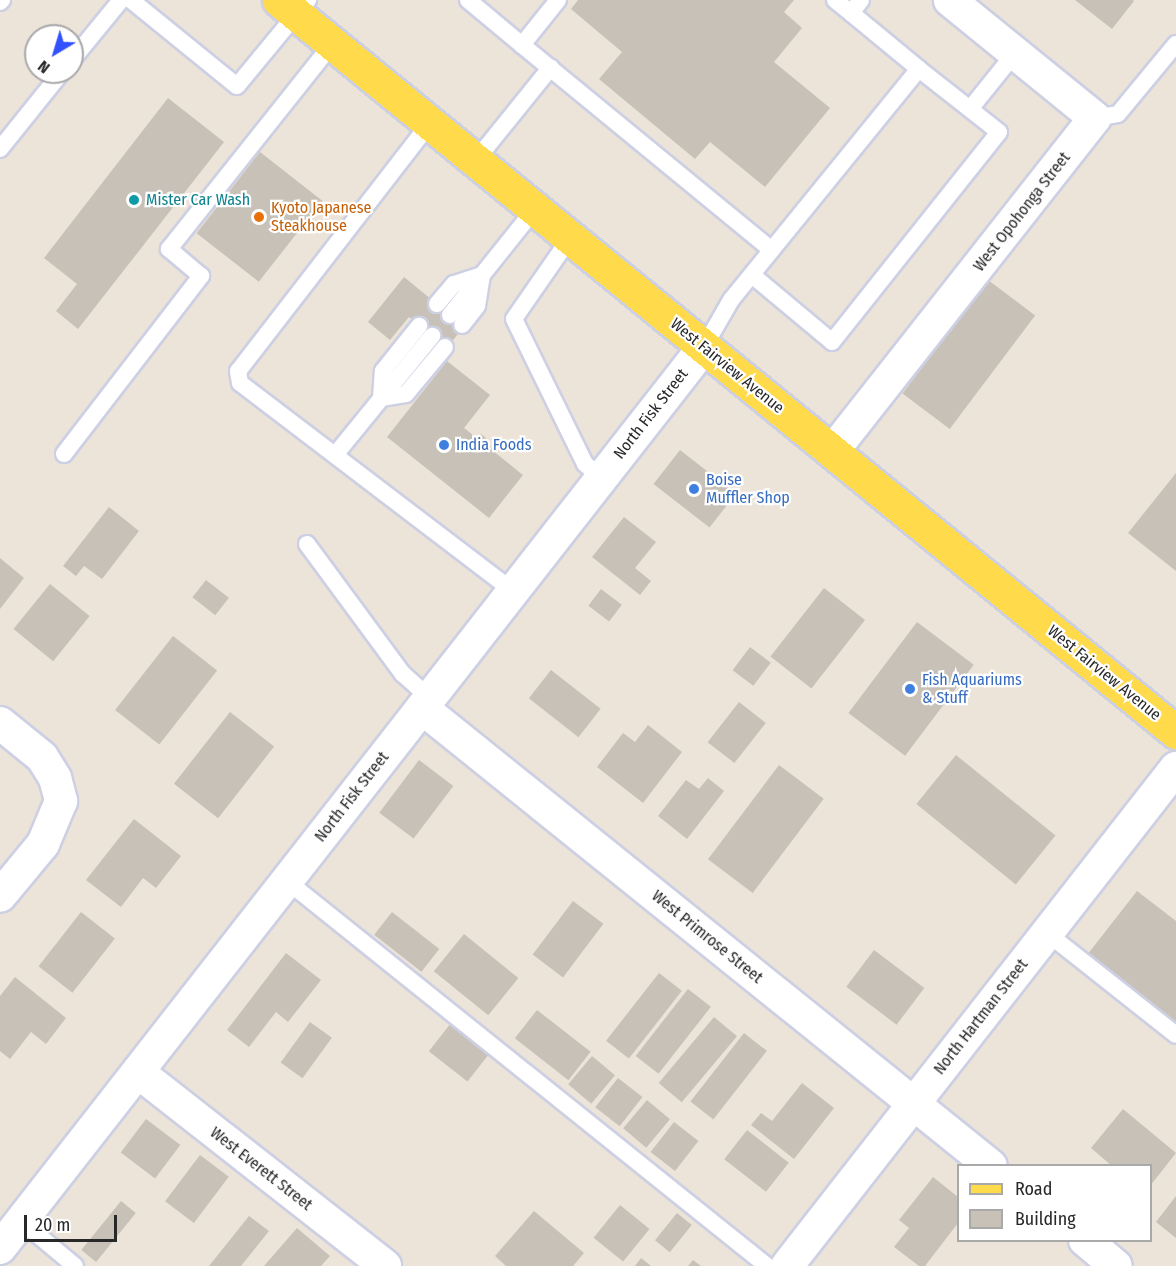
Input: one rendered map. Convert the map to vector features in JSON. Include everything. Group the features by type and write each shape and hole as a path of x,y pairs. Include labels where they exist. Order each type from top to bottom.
{"main road":[{"name":"West Fairview Avenue","path":"294,5 332,44 1176,732"}],"street":[{"path":"964,4 1015,53 1095,118"},
{"name":"West Opohonga Street","path":"832,452 1095,118"},
{"name":"North Fisk Street","path":"0,1248 704,347"},
{"name":"West Primrose Street","path":"426,703 989,1164"},
{"path":"0,723 42,757 55,778 61,801 43,844 0,896"},
{"name":"North Hartman Street","path":"787,1266 1176,768"},
{"name":"West Everett Street","path":"138,1072 385,1266"},
{"path":"1087,1242 1116,1266"}],"lane":[{"path":"84,45 121,0"},
{"path":"131,0 237,86 294,5"},
{"path":"468,0 772,250"},
{"path":"522,45 558,0"},
{"path":"752,275 832,342 999,132 919,69 856,6 835,0"},
{"path":"63,454 201,276 169,249 332,44"},
{"path":"1095,118 1118,114 1176,44"},
{"path":"970,109 1015,53"},
{"path":"476,160 551,68"},
{"path":"704,347 731,300 919,69"},
{"path":"0,149 52,84"},
{"path":"430,123 238,371 240,383 513,591"},
{"path":"450,315 535,209"},
{"path":"570,237 514,319 585,465 602,478"},
{"path":"335,455 381,398 383,371 432,336 406,394 381,398"},
{"path":"306,544 426,703"},
{"path":"287,881 767,1266"},
{"path":"1047,933 1176,1035"},
{"path":"21,1221 75,1266"}],"building":[{"path":"578,0 794,0 784,12 802,28 774,62 830,108 765,187 710,142 695,159 599,79 622,52 571,9"},
{"path":"1075,0 1133,0 1134,1 1112,29"},
{"name":"Mister Car Wash","path":"168,98 224,142 78,329 56,311 77,284 44,258"},
{"name":"Kyoto Japanese Steakhouse","path":"260,152 322,201 259,282 197,233"},
{"path":"404,277 464,326 447,348 409,317 390,340 368,322"},
{"path":"988,280 1035,316 950,429 903,393"},
{"name":"India Foods","path":"447,361 490,395 464,428 478,439 481,434 493,451 523,475 489,518 387,437"},
{"name":"Boise Muffler Shop","path":"680,450 736,494 709,528 654,484"},
{"path":"1176,473 1176,571 1128,533"},
{"path":"109,507 139,531 102,579 84,566 76,576 63,566"},
{"path":"624,517 656,542 635,568 651,581 640,595 592,557"},
{"path":"0,558 24,578 0,609"},
{"path":"206,580 229,598 215,615 192,597"},
{"path":"50,584 90,616 53,661 13,629"},
{"path":"824,588 865,620 811,689 770,657"},
{"path":"601,589 622,605 609,621 588,606"},
{"name":"Fish Aquariums & Stuff","path":"917,622 974,665 905,756 848,713"},
{"path":"173,636 217,670 159,745 115,710"},
{"path":"750,647 771,663 753,686 733,670"},
{"path":"551,670 601,709 578,737 529,698"},
{"path":"739,702 766,723 734,763 708,742"},
{"path":"230,712 274,746 218,818 174,784"},
{"path":"648,725 682,752 643,803 597,767 623,733 635,742"},
{"path":"956,755 1055,836 1016,885 916,804"},
{"path":"419,760 453,786 414,839 379,813"},
{"path":"779,765 824,799 753,893 708,859"},
{"path":"708,778 724,791 687,839 658,816 686,780 699,789"},
{"path":"134,819 181,856 156,888 143,878 121,907 86,880"},
{"path":"1137,891 1176,921 1176,1025 1087,955"},
{"path":"573,901 603,924 563,977 533,955"},
{"path":"81,912 115,938 72,993 39,966"},
{"path":"392,912 439,949 421,972 374,935"},
{"path":"464,934 518,978 488,1015 434,971"},
{"path":"874,950 924,988 897,1025 846,987"},
{"path":"286,953 321,980 288,1022 276,1012 249,1047 227,1030"},
{"path":"659,973 682,991 629,1059 606,1041"},
{"path":"15,977 66,1018 46,1044 31,1032 10,1059 0,1051 0,996"},
{"path":"688,989 711,1007 659,1074 636,1056"},
{"path":"537,1010 591,1052 568,1080 515,1038"},
{"path":"714,1017 737,1036 682,1102 659,1083"},
{"path":"310,1022 332,1038 302,1078 281,1062"},
{"path":"451,1023 490,1053 467,1082 429,1051"},
{"path":"744,1033 767,1051 713,1119 690,1102"},
{"path":"592,1056 615,1075 591,1104 568,1084"},
{"path":"618,1078 642,1097 620,1126 595,1107"},
{"path":"802,1083 834,1108 794,1159 751,1125 761,1113 772,1121"},
{"path":"647,1100 670,1119 646,1148 623,1128"},
{"path":"1123,1109 1176,1153 1152,1183 1152,1164 1110,1164 1091,1148"},
{"path":"146,1119 180,1145 155,1178 121,1153"},
{"path":"674,1122 698,1141 675,1171 651,1152"},
{"path":"747,1130 789,1163 766,1192 724,1159"},
{"path":"200,1155 229,1177 194,1223 165,1201"},
{"path":"933,1177 957,1196 957,1224 925,1266 919,1266 894,1247 909,1228 899,1220"},
{"path":"1176,1196 1176,1238 1156,1222"},
{"path":"121,1201 136,1213 96,1262 81,1250"},
{"path":"620,1205 650,1229 623,1262 594,1238"},
{"path":"534,1211 584,1253 573,1266 506,1266 495,1256"},
{"path":"677,1213 692,1225 670,1252 655,1240"},
{"path":"249,1216 269,1231 241,1266 209,1266"},
{"path":"297,1228 330,1256 321,1266 264,1266"},
{"path":"641,1258 651,1266 635,1266"},
{"path":"693,1260 701,1266 688,1266"}],"place":[{"name":"Mister Car Wash","path":"134,200"},
{"name":"Kyoto Japanese Steakhouse","path":"259,217"},
{"name":"India Foods","path":"444,445"},
{"name":"Boise Muffler Shop","path":"694,489"},
{"name":"Fish Aquariums & Stuff","path":"910,689"}]}
